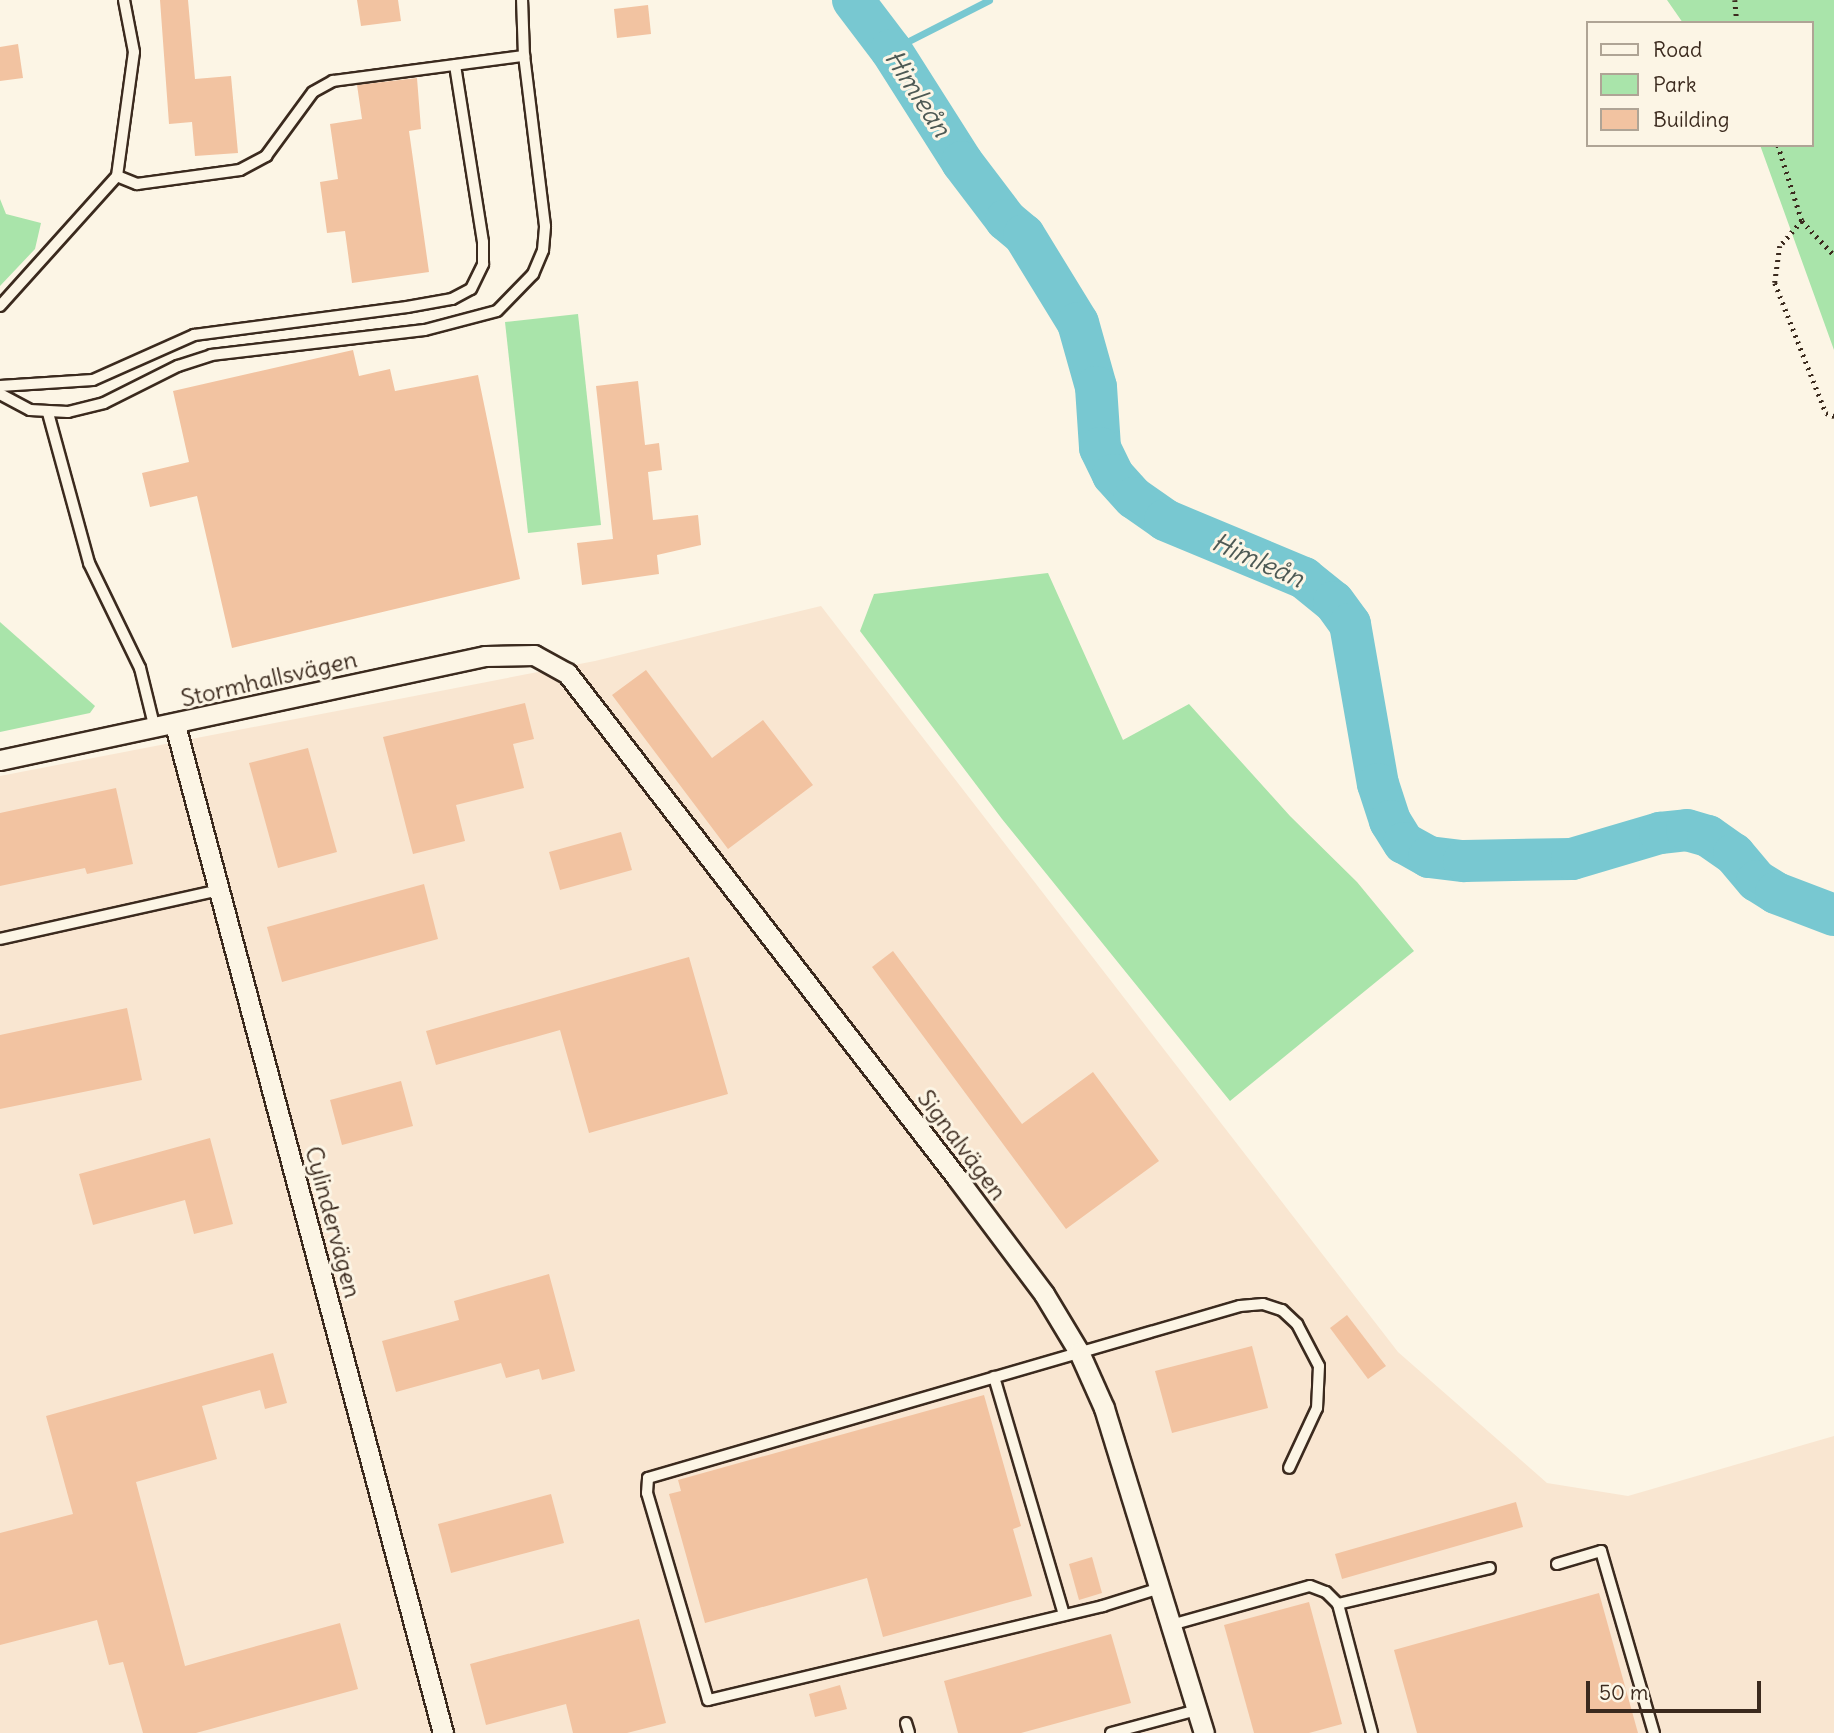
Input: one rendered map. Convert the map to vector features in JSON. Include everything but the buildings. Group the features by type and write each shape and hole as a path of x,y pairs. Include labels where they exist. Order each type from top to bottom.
{"street":[{"name":"Stormhallsvägen","path":"0,760 155,729 485,656 513,653 548,660"},
{"name":"Signalvägen","path":"548,660 585,691 1013,1252 1079,1352 1104,1409 1204,1733"},
{"name":"Cylindervägen","path":"175,724 443,1733"}],"lane":[{"path":"0,306 117,176 134,52 124,0"},
{"path":"0,394 30,410 48,413 104,403 178,366 211,355 425,330 496,311 533,274 543,250 545,226 524,56 522,0"},
{"path":"117,176 137,184 240,170 266,156 313,92 333,81 524,56"},
{"path":"0,386 93,380 194,335 407,307 452,299 471,289 483,264 483,242 455,65"},
{"path":"48,413 89,563 140,668 155,729"},
{"path":"0,939 219,890"},
{"path":"1160,1588 1064,1615 708,1700 647,1493 648,1478 1240,1306 1263,1304 1282,1310 1312,1346 1319,1366 1317,1408 1289,1468"},
{"path":"994,1377 1064,1615"},
{"path":"1556,1564 1601,1551 1654,1733"},
{"path":"1338,1604 1490,1568"},
{"path":"1171,1625 1310,1586 1326,1592 1338,1604 1372,1733"},
{"path":"1111,1733 1197,1710"}],"path":[{"path":"1735,0 1737,21"},
{"path":"1779,147 1802,221 1834,255"},
{"path":"1802,221 1780,246 1775,283 1826,413 1834,416"}],"shaded area":[{"path":"821,606 1398,1352 1547,1483 1628,1496 1834,1436 1834,1733 0,1733 0,776 595,661"}],"green space":[{"path":"1667,0 1834,0 1834,350 1761,147 1813,147 1813,21 1682,21"},
{"path":"0,199 6,214 41,223 35,249 0,286"},
{"path":"578,314 601,525 528,533 505,322"},
{"path":"1048,573 1123,740 1189,704 1290,816 1357,882 1414,951 1230,1101 1002,819 860,631 874,594"},
{"path":"0,622 95,706 90,713 0,732"}],"waterway":[{"name":"Himleån","path":"853,0 891,50 962,162 1006,220 1024,235 1078,323 1096,387 1100,448 1113,475 1134,498 1165,520 1304,578 1334,602 1350,624 1378,784 1390,821 1404,843 1429,857 1464,861 1572,859 1660,833 1687,830 1708,836 1734,854 1757,881 1776,893 1834,915"},
{"path":"891,50 989,0"}]}
